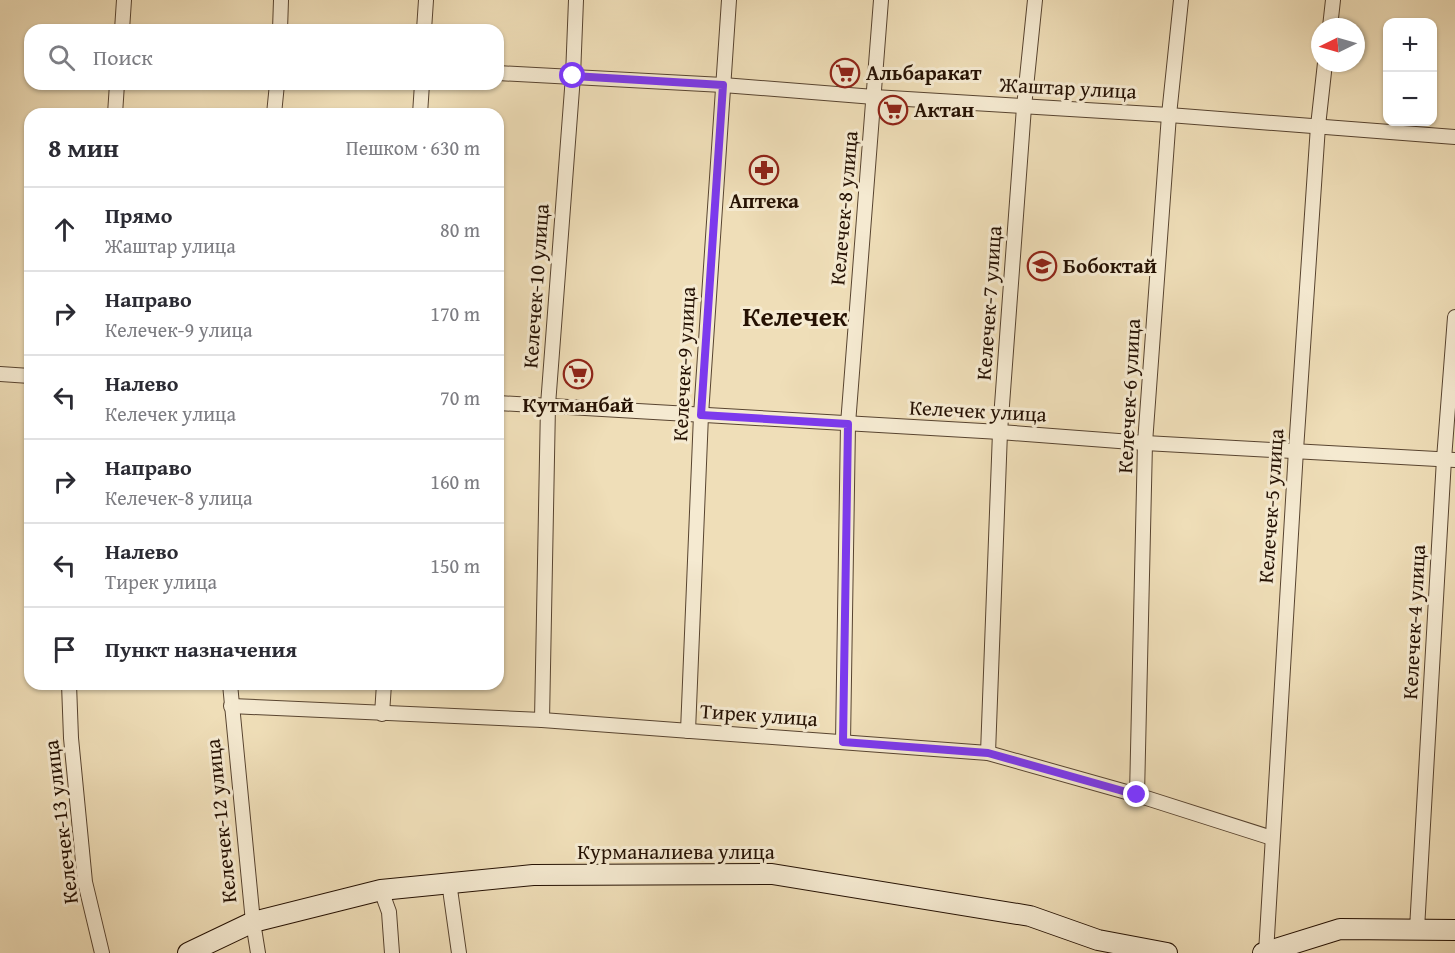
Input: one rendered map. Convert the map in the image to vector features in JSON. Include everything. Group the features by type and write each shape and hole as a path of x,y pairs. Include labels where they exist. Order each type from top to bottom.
{"street":[{"path":"122,24 124,0"},
{"path":"280,24 281,0"},
{"path":"424,24 426,0"},
{"name":"Келечек-10 улица","path":"542,720 548,405 573,76 576,0"},
{"name":"Келечек-9 улица","path":"688,731 701,415 729,0"},
{"name":"Келечек-8 улица","path":"843,742 848,424 881,0"},
{"name":"Келечек-7 улица","path":"988,753 1000,432 1024,107 1035,0"},
{"name":"Келечек-6 улица","path":"1137,795 1145,443 1169,115 1181,0"},
{"path":"1331,18 1333,0"},
{"name":"Келечек-5 улица","path":"1265,953 1296,450 1318,126 1324,72"},
{"name":"Жаштар улица","path":"504,73 723,85 1455,137"},
{"path":"115,108 117,90"},
{"path":"275,108 276,90"},
{"path":"420,108 422,90"},
{"name":"Келечек-4 улица","path":"1417,929 1449,460 1455,317"},
{"path":"0,374 24,376"},
{"name":"Келечек улица","path":"504,403 1449,460"},
{"name":"Келечек-13 улица","path":"69,690 71,738 85,882 102,953"},
{"name":"Келечек-12 улица","path":"230,690 258,953"},
{"path":"382,714 384,690"},
{"name":"Тирек улица","path":"231,705 542,720 988,753 1137,795 1272,838"},
{"name":"Курманалиева улица","path":"189,953 253,922 381,890 533,875 772,874 1030,916 1098,940 1167,953"},
{"path":"449,882 459,953"},
{"path":"381,890 389,912 392,953"},
{"path":"1265,953 1340,929 1455,930"}],"place":[{"name":"Альбаракат","path":"845,73"},
{"name":"Актан","path":"893,110"},
{"name":"Аптека","path":"764,170"},
{"name":"Бобоктай","path":"1042,266"},
{"name":"Кутманбай","path":"578,374"}],"district":[{"name":"Келечек","path":"795,317"}],"route":[{"path":"573,76 723,85 701,415 848,424 843,742 988,753 1137,795"}]}
